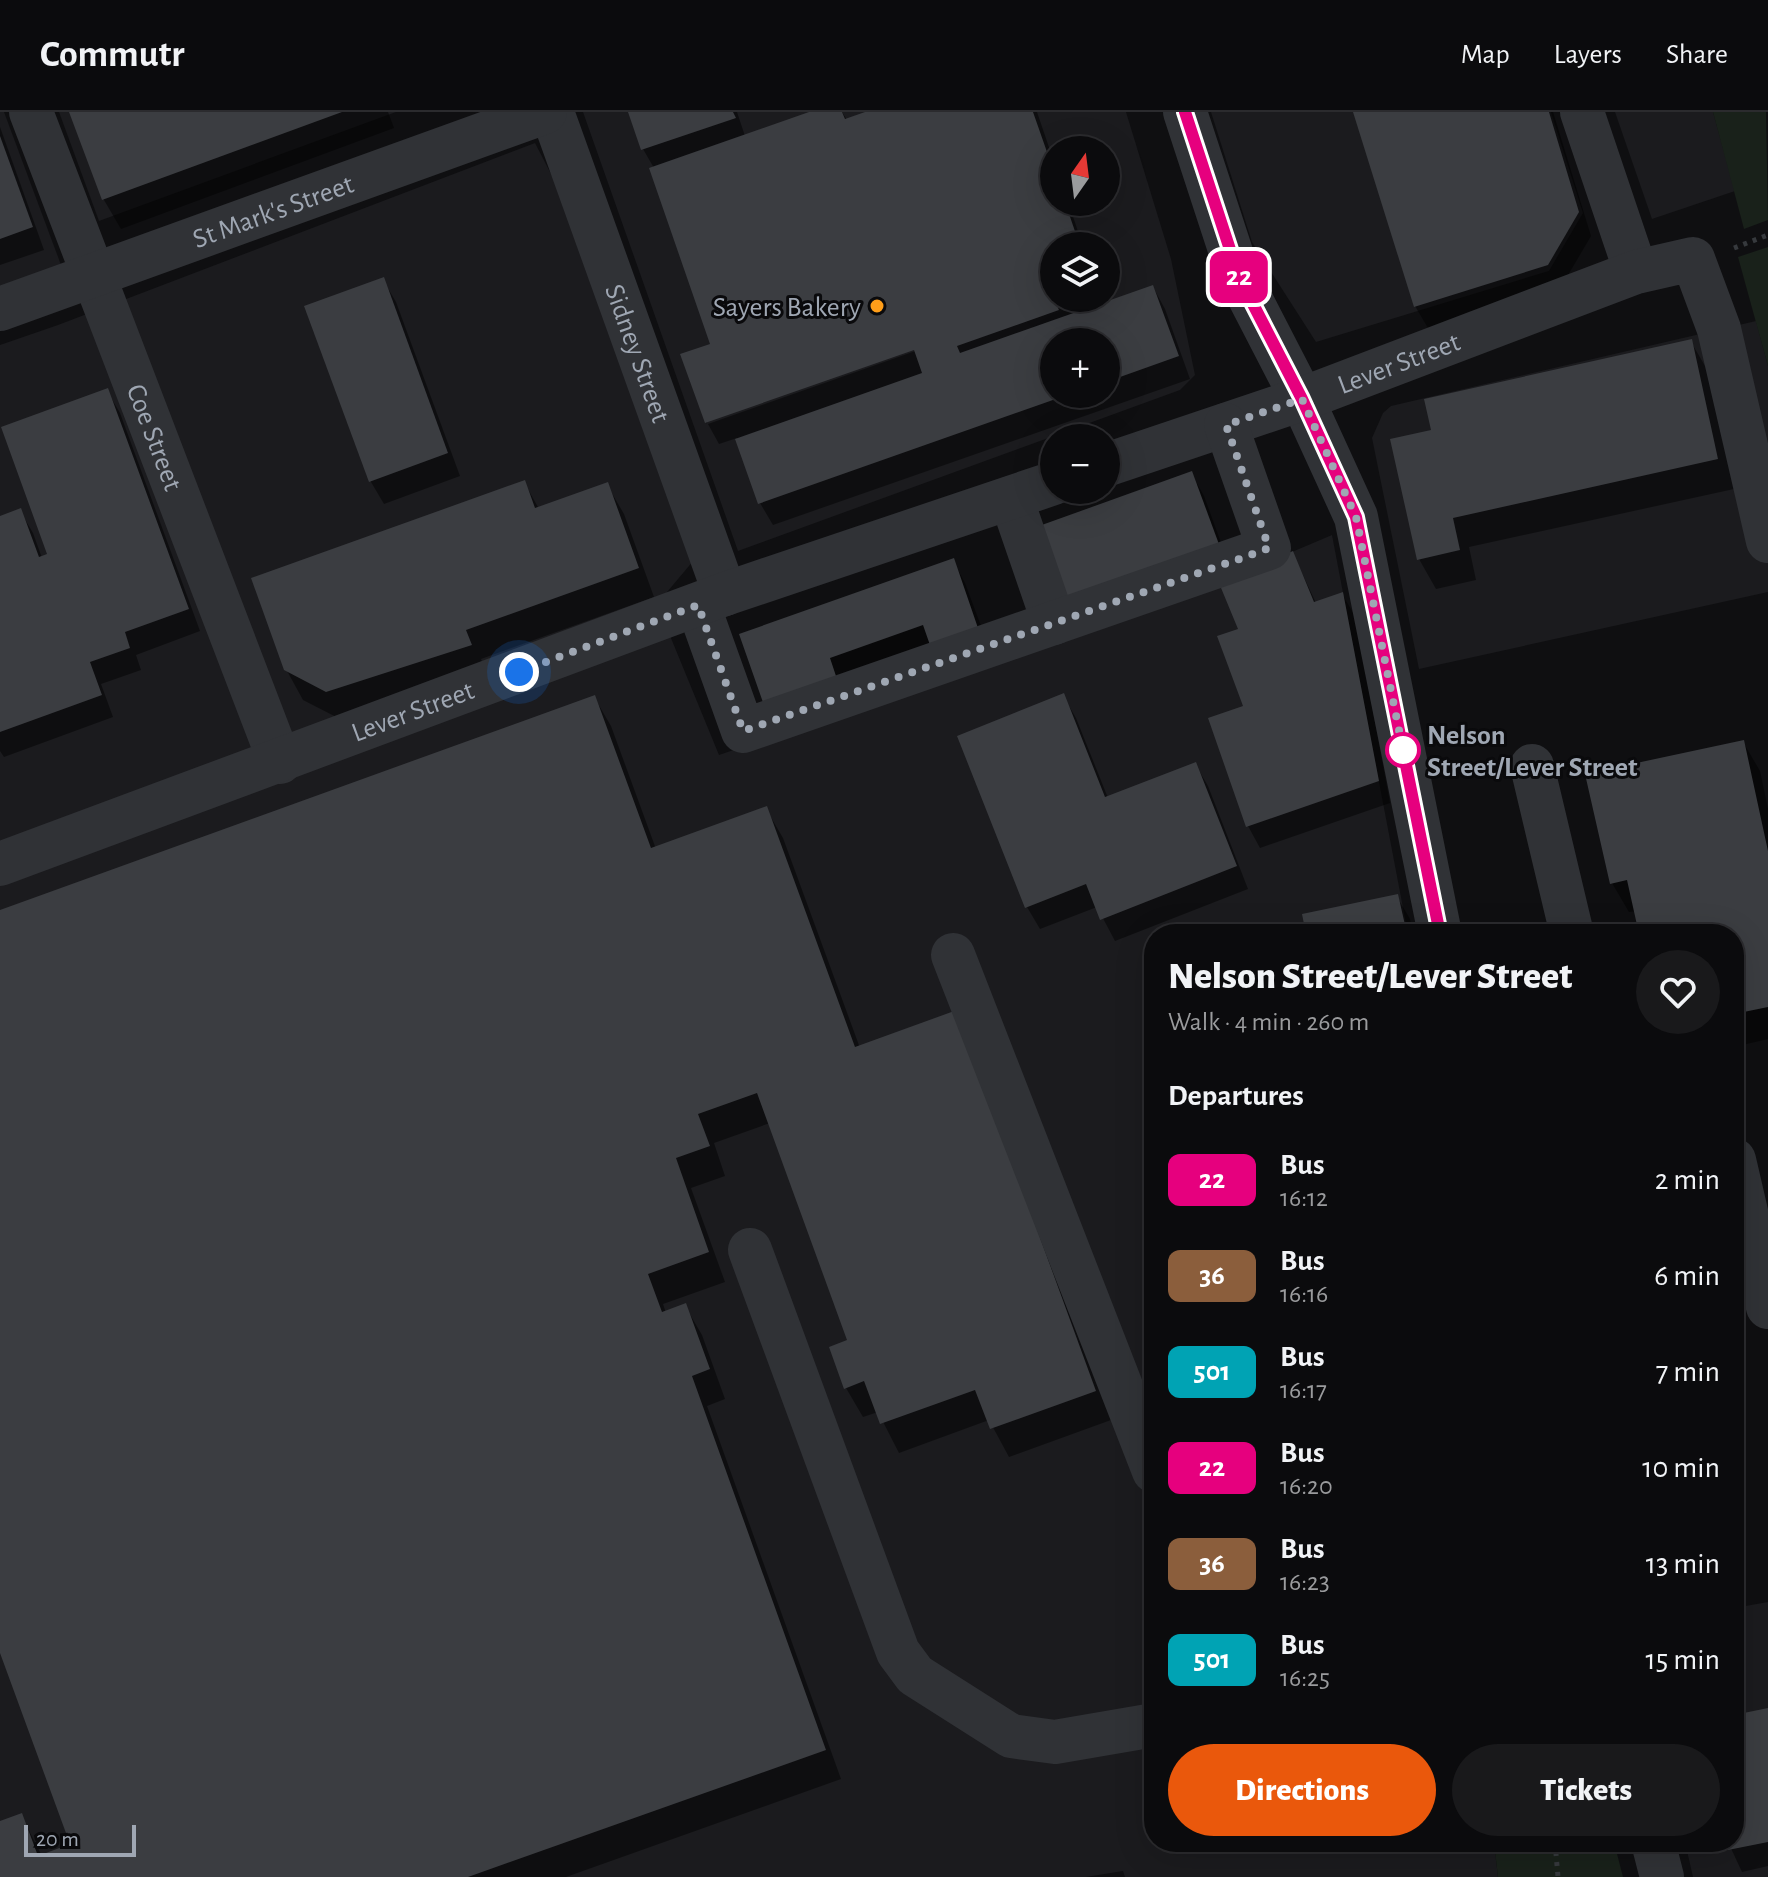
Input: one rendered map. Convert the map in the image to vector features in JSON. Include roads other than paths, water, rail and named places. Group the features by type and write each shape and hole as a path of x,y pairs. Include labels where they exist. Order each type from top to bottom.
{"street":[{"name":"Coe Street","path":"31,112 280,762"},
{"name":"St Mark's Street","path":"0,309 545,112"},
{"name":"Sidney Street","path":"552,112 712,600 743,731 1054,623"},
{"path":"1185,112 1239,277 1302,399 1356,517 1438,924"},
{"path":"1582,112 1636,272"},
{"name":"Lever Street","path":"1120,460 1302,399 1636,272 1693,259 1719,329 1768,541"},
{"path":"1011,498 1054,623 1269,548 1226,425"},
{"name":"Lever Street","path":"0,864 712,600 1040,488"},
{"path":"1532,766 1570,924"},
{"path":"953,955 1144,1445"},
{"path":"1744,1203 1768,1307"},
{"path":"750,1250 898,1652 915,1675 1011,1736 1055,1742 1144,1727"},
{"path":"1656,1852 1662,1877"}],"place":[{"name":"Sayers Bakery","path":"877,306"},
{"name":"Nelson Street/Lever Street","path":"1403,750"}]}
